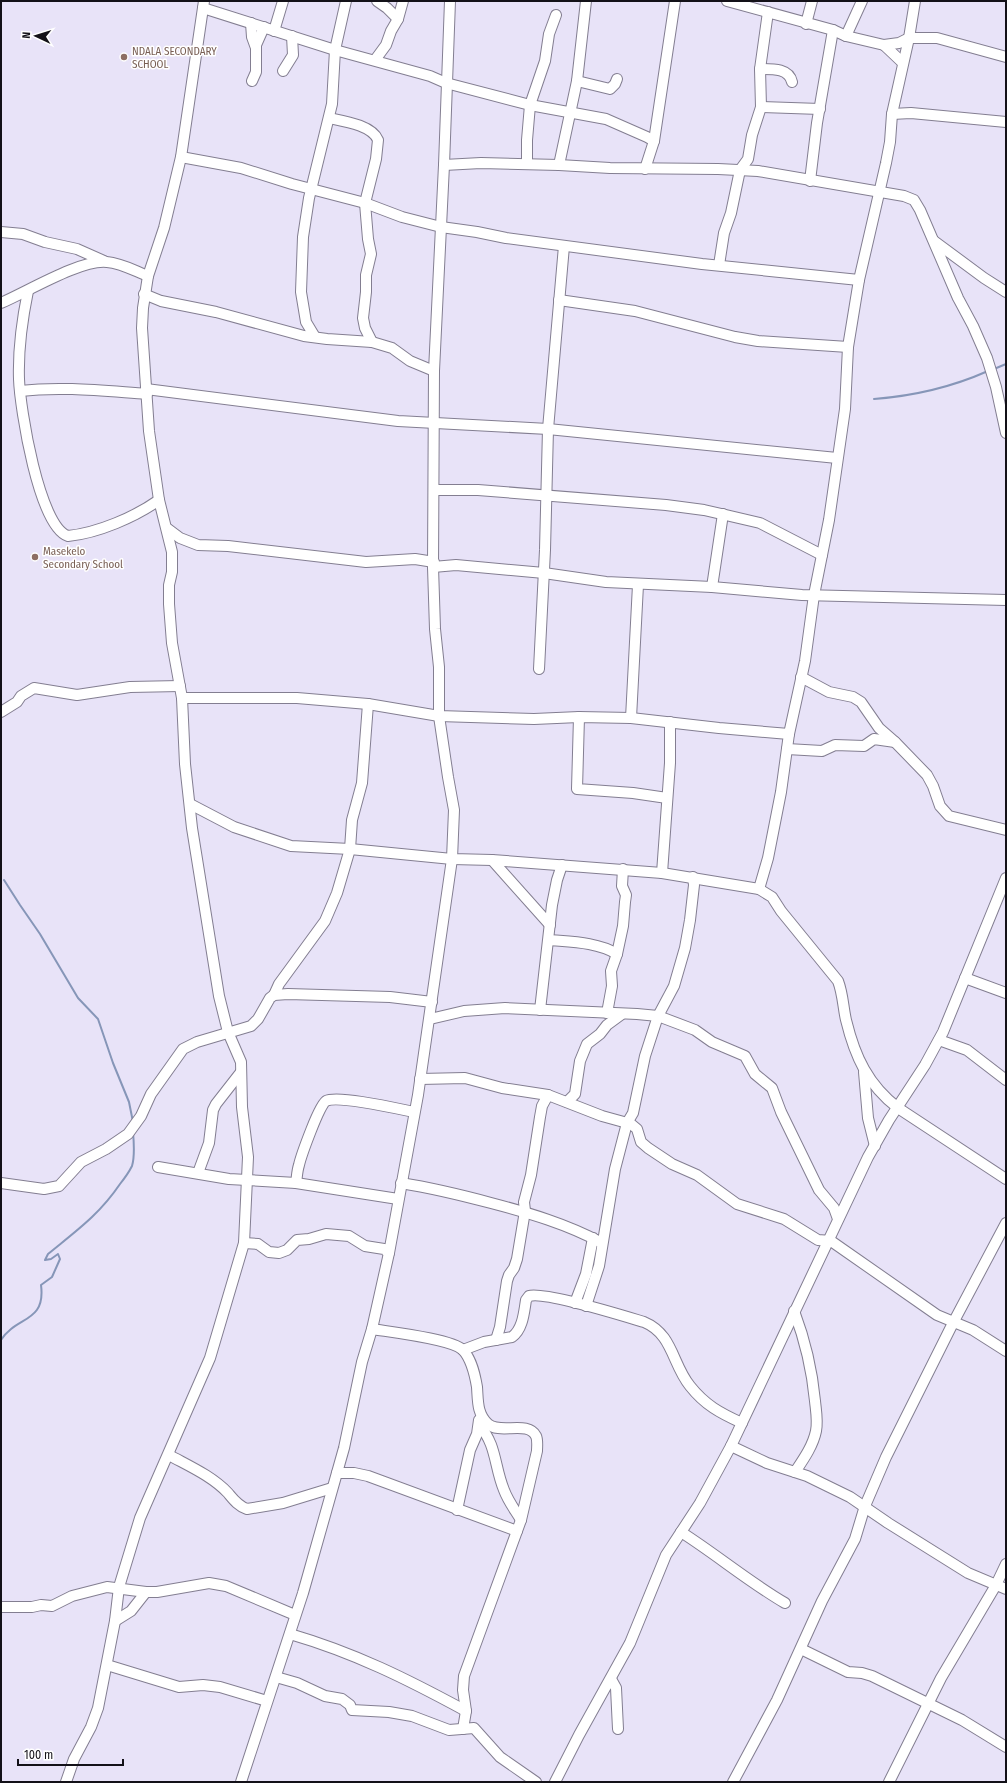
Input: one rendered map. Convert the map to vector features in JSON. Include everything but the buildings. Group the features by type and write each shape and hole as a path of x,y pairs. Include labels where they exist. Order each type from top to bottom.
{"street":[{"path":"274,31 283,1"},
{"path":"315,338 306,322 301,292 303,237 307,210 332,104 335,50 346,1"},
{"path":"377,1 398,19"},
{"path":"375,60 386,45 391,31 398,19 403,1"},
{"path":"241,1782 303,1593 344,1448 362,1362 372,1329 389,1253 420,1079 430,1019 452,859 454,810 439,716 439,667 435,629 434,564 434,371 450,1"},
{"path":"559,165 577,81 586,1"},
{"path":"645,169 654,141 675,1"},
{"path":"727,1 752,4 768,12 806,24 833,30 846,36 884,45 899,43 909,38 937,38 1006,57"},
{"path":"806,24 812,1"},
{"path":"846,36 862,1"},
{"path":"759,889 768,858 781,792 789,734 801,677 822,555 845,409 848,347 859,280 889,149 892,114 909,38 915,1"},
{"path":"66,1782 74,1759 96,1716 116,1621 119,1588 140,1518 169,1455 210,1358 244,1243 248,1180 248,1152 242,1107 240,1057 228,1032 214,965 199,877 185,764 182,698 172,643 168,604 169,585 173,562 168,529 160,500 149,431 142,328 144,294 148,276 164,228 181,157 203,4 214,12 335,50 430,76 446,83 530,105 606,119 654,141"},
{"path":"201,20 214,12"},
{"path":"719,265 724,233 731,213 740,170 748,159 753,130 761,107 760,69 768,12"},
{"path":"526,164 526,140 530,105 545,61 549,34 556,15"},
{"path":"251,23 252,37 256,48 256,72 252,81"},
{"path":"256,48 264,27"},
{"path":"810,181 833,30"},
{"path":"283,71 292,55 292,36"},
{"path":"884,45 903,63"},
{"path":"760,69 784,72 789,76 792,82"},
{"path":"577,81 608,89 613,88 617,79"},
{"path":"761,107 820,109"},
{"path":"892,114 911,113 1006,122"},
{"path":"329,118 352,123 367,130 378,138 376,159 365,202 368,239 371,254 366,275 363,318 365,328 372,342"},
{"path":"181,157 241,168 365,202 402,217 441,227 564,246 859,280"},
{"path":"444,165 481,163 645,169 740,170 774,174 878,193 904,196 914,200 920,210 932,240 987,358 996,387 1006,433"},
{"path":"1,232 23,234 45,242 77,249 104,261 120,265 148,276"},
{"path":"932,240 1006,292"},
{"path":"539,669 544,573 548,430 564,246"},
{"path":"1,303 65,273 104,261"},
{"path":"28,291 19,353 20,391 27,432 41,494 57,529 61,533 68,536 74,535 135,516 160,500"},
{"path":"144,294 161,301 216,312 315,338 372,342 392,348 410,361 434,371"},
{"path":"559,300 636,310 758,342 848,347"},
{"path":"20,391 49,389 147,391 398,421 548,430 837,458"},
{"path":"434,490 478,490 666,505 723,514 760,523 822,555"},
{"path":"712,587 723,514"},
{"path":"168,529 180,538 198,545 228,546 366,562 415,559 434,564 544,573 586,580 638,585 712,587 814,595 1006,600"},
{"path":"631,718 638,585"},
{"path":"801,677 830,692 858,700 868,711 875,724 895,742 926,775 945,813 957,819 1006,830"},
{"path":"1,712 34,688 77,695 130,687 180,686"},
{"path":"182,698 281,697 368,704 439,716 534,719 579,716 631,718 789,734"},
{"path":"1,1183 44,1189 59,1186 81,1162 106,1149 128,1134 140,1116 151,1094 183,1049 197,1042 245,1028 255,1023 270,998 274,995 279,984 311,941 330,912 350,849 352,820 362,783 368,704"},
{"path":"579,716 577,789 633,793 667,798"},
{"path":"662,873 670,763 670,722"},
{"path":"788,748 822,751 835,745 864,746 874,739 895,742"},
{"path":"190,804 226,824 282,844 302,847 350,849 452,859 492,860 623,869 693,877 759,889 772,897 781,911 838,981 841,988 847,1022 854,1049 863,1068 882,1096 1006,1179"},
{"path":"492,860 522,896 550,925"},
{"path":"540,1010 555,888 562,865"},
{"path":"607,1013 612,986 612,968 617,954 623,926 626,902 626,895 622,886 623,869"},
{"path":"575,1303 598,1241 627,1123 633,1113 641,1069 658,1016 674,986 685,948 693,891 693,877"},
{"path":"555,1782 578,1735 630,1643 666,1555 700,1503 731,1446 827,1240 868,1157 889,1120 925,1065 939,1040 1006,878"},
{"path":"549,940 594,945 611,950 617,954"},
{"path":"965,978 1006,993"},
{"path":"274,995 288,994 390,997 432,1002"},
{"path":"430,1019 464,1011 505,1008 658,1016 695,1030 712,1042 745,1056 755,1074 772,1088 781,1112 819,1190 834,1208 838,1219"},
{"path":"568,1102 575,1094 580,1061 587,1044 600,1034 607,1025 622,1014"},
{"path":"939,1040 967,1050 1006,1080"},
{"path":"863,1068 868,1118 875,1146"},
{"path":"198,1173 209,1143 213,1110 241,1072"},
{"path":"420,1079 465,1078 502,1088 548,1095 602,1116 634,1125 637,1129 641,1142 648,1148 672,1164 697,1175 727,1198 748,1208 759,1210 784,1219 818,1240 827,1240 835,1243 925,1307 944,1319 973,1330 1006,1351"},
{"path":"496,1340 500,1327 508,1275 514,1268 517,1259 525,1211 524,1202 532,1175 542,1106 548,1095"},
{"path":"296,1183 299,1164 319,1110 325,1101 342,1100 414,1112"},
{"path":"158,1167 229,1179 296,1183 398,1199"},
{"path":"401,1183 438,1188 525,1211 576,1230 598,1241"},
{"path":"733,1782 774,1706 822,1601 855,1539 865,1506 886,1457 953,1323 1006,1223"},
{"path":"244,1243 258,1244 269,1252 279,1253 287,1250 297,1240 310,1239 326,1234 349,1236 365,1246 384,1249 389,1253"},
{"path":"586,1306 598,1266 598,1241"},
{"path":"463,1350 515,1335 518,1330 526,1300 529,1296 540,1295 575,1303 644,1322 656,1328 664,1336 689,1385 710,1408 742,1423"},
{"path":"794,1311 801,1329 810,1362 817,1424 814,1438 803,1461 795,1472"},
{"path":"372,1329 438,1340 455,1345 463,1350 473,1368 479,1410 479,1425 470,1450 457,1510"},
{"path":"463,1729 466,1712 463,1690 464,1676 521,1520 537,1451 536,1435 530,1430 491,1426 484,1419 479,1410"},
{"path":"479,1425 490,1439 503,1489 521,1520"},
{"path":"731,1446 767,1463 825,1484 865,1506 888,1523 968,1572 1006,1589"},
{"path":"169,1455 196,1469 218,1484 242,1507 246,1508 283,1503 332,1488"},
{"path":"336,1473 354,1473 368,1476 517,1531"},
{"path":"681,1532 726,1562 768,1594 785,1604"},
{"path":"889,1782 941,1678 996,1585 1006,1564"},
{"path":"1,1607 41,1605 52,1606 72,1596 107,1587 146,1592 175,1590 209,1583 217,1584 295,1615"},
{"path":"116,1621 131,1611 146,1592"},
{"path":"290,1634 336,1648 394,1673 466,1712"},
{"path":"801,1649 848,1672 862,1673 872,1676 962,1720 1006,1747"},
{"path":"107,1665 179,1687 203,1685 220,1687 267,1701"},
{"path":"276,1677 297,1683 321,1694 342,1699 350,1705 352,1710 403,1714 449,1730 476,1729 500,1757 536,1782"},
{"path":"611,1679 616,1688 618,1730"}],"waterway":[{"path":"994,369 1006,364"},
{"path":"874,399 903,396 932,390 960,382 988,371"},
{"path":"4,880 40,934 78,998 98,1019 113,1063 129,1102 133,1122"},
{"path":"1,1340 7,1332 28,1318 39,1306 41,1285 52,1277 60,1259 58,1254 51,1259 45,1260 48,1254 78,1230 104,1205 128,1173 134,1158 133,1132"}],"place":[{"name":"NDALA SECONDARY SCHOOL","path":"124,57"},
{"name":"Masekelo Secondary School","path":"35,557"}]}
